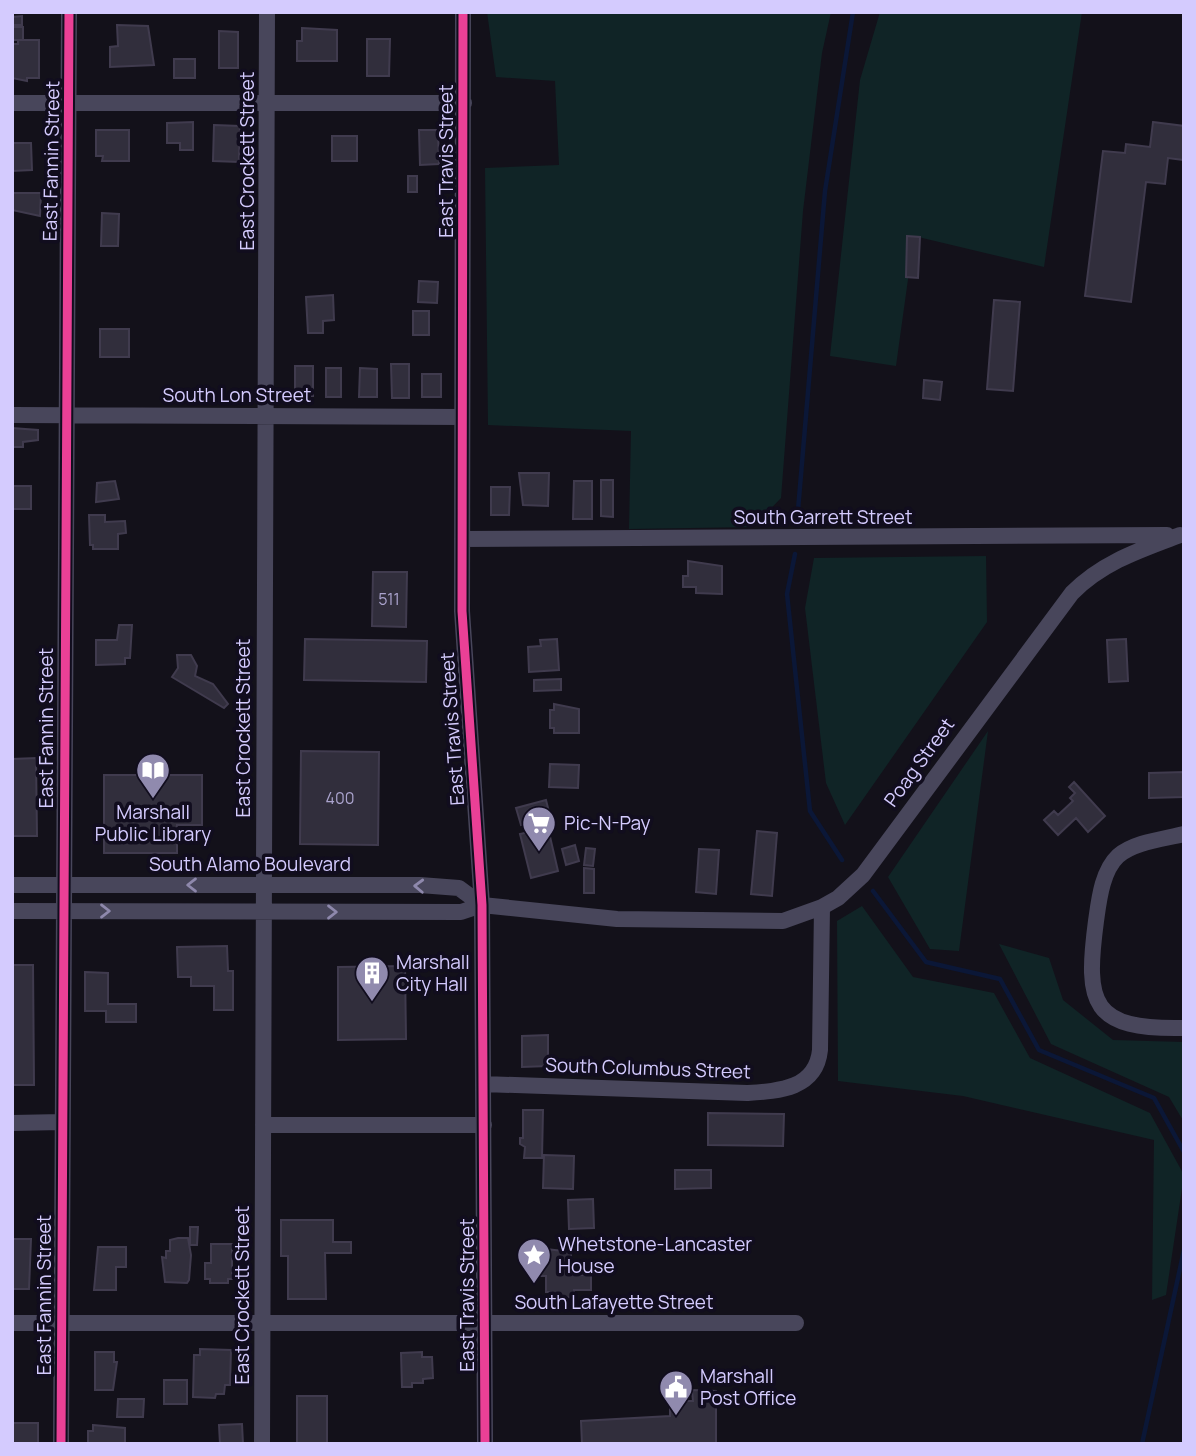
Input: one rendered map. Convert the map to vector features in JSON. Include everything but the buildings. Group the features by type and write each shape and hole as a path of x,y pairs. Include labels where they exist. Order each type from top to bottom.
{"street":[{"name":"East Fannin Street","path":"61,1444 62,885 69,12"},
{"name":"East Crockett Street","path":"262,1444 267,12"},
{"name":"East Travis Street","path":"463,12 462,539 466,683 482,905 485,1444"},
{"path":"12,103 464,103"},
{"name":"South Lon Street","path":"12,415 462,417"},
{"name":"South Garrett Street","path":"462,539 1182,535"},
{"name":"Poag Street","path":"822,908 863,875 1072,593 1093,573 1116,559 1182,535"},
{"path":"1184,834 1135,847 1114,861 1102,890 1090,967 1096,999 1118,1019 1151,1029 1184,1028"},
{"name":"South Alamo Boulevard","path":"12,885 459,888 482,905"},
{"name":"South Alamo Boulevard","path":"12,911 461,912 482,905 608,918 758,922 783,921 822,908"},
{"name":"South Columbus Street","path":"483,1084 747,1093 778,1090 809,1079 819,1062 820,1050 822,908"},
{"path":"12,1123 62,1122"},
{"path":"263,1125 484,1125"},
{"name":"South Lafayette Street","path":"12,1323 796,1323"}],"green space":[{"path":"487,12 831,12 822,53 803,211 781,498 753,527 629,529 631,431 488,425 485,168 559,165 555,81 496,77"},
{"path":"880,12 1082,12 1044,267 914,236 896,366 830,356 860,80"},
{"path":"986,556 987,622 845,825 826,783 805,608 814,558"},
{"path":"988,731 959,951 930,949 888,877"},
{"path":"862,906 913,977 994,993 1030,1058 1150,1113 1184,1175 1166,1295 1152,1300 1154,1140 963,1096 838,1081 837,921"},
{"path":"999,944 1049,958 1063,1000 1113,1040 1184,1042 1184,1122 1169,1097 1051,1044"}],"waterway":[{"path":"797,522 825,191 853,12"},
{"path":"795,554 787,594 810,811 842,860"},
{"path":"873,891 926,962 1000,979 1039,1050 1154,1098 1184,1152"},
{"path":"1142,1444 1184,1250"}],"cycle path":[{"path":"61,1444 69,12"},
{"path":"463,12 462,611 482,905 485,1444"}],"place":[{"name":"Marshall Public Library","path":"153,800"},
{"name":"Pic-N-Pay","path":"539,853"},
{"name":"Marshall City Hall","path":"372,1003"},
{"name":"Whetstone-Lancaster House","path":"534,1285"},
{"name":"Marshall Post Office","path":"676,1417"}]}
